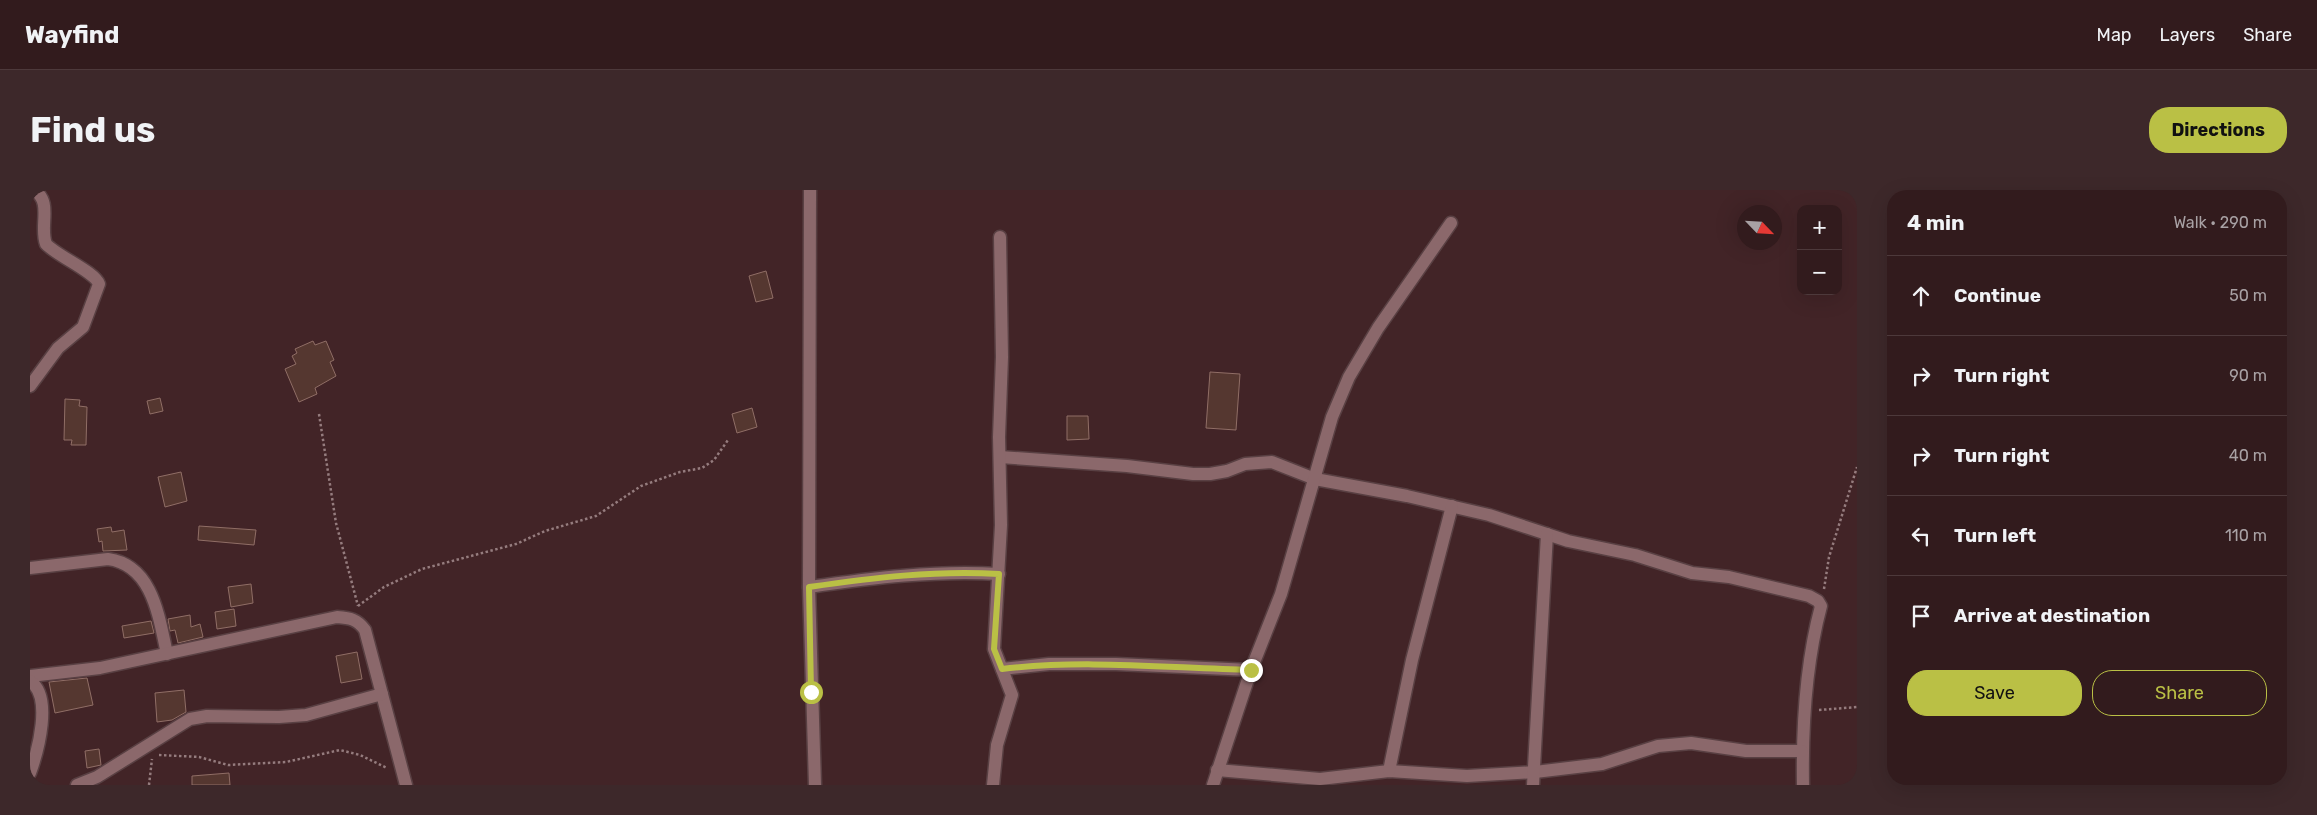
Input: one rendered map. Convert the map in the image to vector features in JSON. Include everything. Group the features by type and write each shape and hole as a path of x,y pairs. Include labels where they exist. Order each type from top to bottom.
{"street":[{"path":"30,386 58,348 83,327 99,284 93,275 77,267 46,244 44,238 45,205 43,199 34,190"},
{"path":"810,190 809,587 816,785"},
{"path":"1213,785 1251,670 1281,594 1332,417 1349,377 1378,328 1451,223"},
{"path":"993,785 996,745 1012,695 994,649 999,574 1000,237"},
{"path":"1000,457 1127,466 1193,474 1210,474 1227,471 1245,464 1272,462 1315,479 1452,506 1489,515 1568,541 1635,555 1692,572 1729,577 1810,596 1818,601 1821,606 1814,636 1805,711 1802,751 1803,785"},
{"path":"1389,771 1412,660 1452,506"},
{"path":"1534,779 1547,534"},
{"path":"30,568 108,559 118,560 130,567 151,591 167,654"},
{"path":"809,587 861,580 942,573 999,574"},
{"path":"30,676 100,668 337,617 352,618 360,622 365,630 405,780"},
{"path":"1002,669 1049,664 1116,664 1251,670"},
{"path":"30,681 39,691 42,707 40,741 30,773"},
{"path":"77,785 97,777 190,719 208,716 279,717 306,715 382,694"},
{"path":"1217,770 1320,780 1389,771 1534,779 1602,764 1658,746 1691,743 1746,751 1802,751"}],"path":[{"path":"320,414 336,523 358,606 360,622"},
{"path":"358,606 384,587 422,569 516,544 545,532 596,516 641,486 680,472 702,468 714,460 728,440"},
{"path":"1821,606 1829,557 1857,467"},
{"path":"1805,711 1857,707"},
{"path":"149,785 152,755 200,757 228,765 286,762 340,750 360,755 405,780"}],"building":[{"path":"766,271 773,298 756,302 749,276"},
{"path":"313,341 315,345 326,341 334,360 330,362 336,376 315,388 317,394 299,402 285,369 296,364 292,356 297,353 295,349"},
{"path":"1210,372 1240,374 1236,430 1206,428"},
{"path":"160,398 163,411 150,414 147,401"},
{"path":"65,399 80,400 79,406 87,407 86,445 71,445 72,440 64,440"},
{"path":"752,408 757,427 737,433 732,414"},
{"path":"1067,416 1088,416 1089,439 1067,440"},
{"path":"181,472 187,501 165,507 158,477"},
{"path":"199,526 256,530 254,545 198,540"},
{"path":"111,527 112,532 124,530 127,550 103,551 102,541 99,542 97,529"},
{"path":"251,584 253,603 231,607 228,587"},
{"path":"234,609 236,626 217,629 215,612"},
{"path":"190,615 191,627 200,624 203,637 178,643 175,630 170,631 168,619"},
{"path":"151,621 154,633 124,638 122,626"},
{"path":"357,652 362,679 341,683 336,656"},
{"path":"87,678 93,705 55,713 49,682"},
{"path":"184,690 186,712 172,720 157,722 155,693"},
{"path":"99,749 101,765 87,768 85,751"},
{"path":"229,773 230,785 192,785 192,776"}],"route":[{"path":"811,692 809,587 861,580 942,573 999,574 994,649 1002,669 1049,664 1116,664 1251,670"}]}
